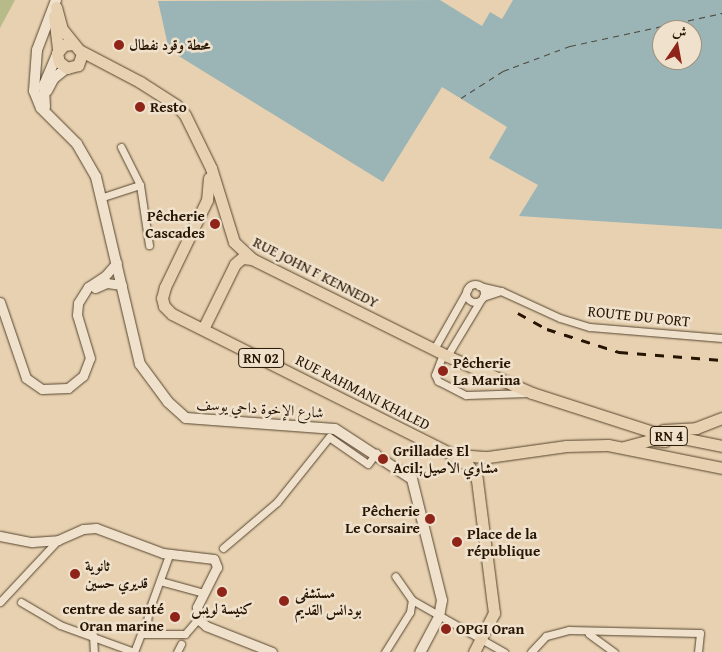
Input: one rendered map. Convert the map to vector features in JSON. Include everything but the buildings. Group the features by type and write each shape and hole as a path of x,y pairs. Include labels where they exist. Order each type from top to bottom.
{"main road":[{"path":"52,119 47,103 48,86 67,68 79,64 77,48 62,30 57,2"},
{"path":"57,2 54,26 59,62 67,68"},
{"name":"شارع الإخوة داحي يوسف","path":"57,2 40,40 33,73 36,100 82,151 103,197 140,364 179,414 194,421 329,427 376,453 412,479 442,600 439,617 420,652"},
{"path":"58,53 64,45 77,48"},
{"name":"RUE JOHN F KENNEDY","path":"77,48 176,105 192,125 208,162 234,242 252,259 441,353 532,393"},
{"name":"شارع الإخوة داحي يوسف","path":"52,119 45,107 42,92 58,53"},
{"name":"RUE JOHN F KENNEDY","path":"79,64 116,69"},
{"name":"RUE RAHMANI KHALED","path":"208,162 209,192 201,217 162,298 164,306 172,314 448,452"},
{"path":"201,217 211,208 223,212"},
{"path":"203,329 235,264 242,258 252,259"},
{"name":"RN 02","path":"532,393 616,421 675,430 722,418"},
{"name":"RN 4","path":"616,421 722,446"},
{"name":"RN 4","path":"623,448 658,440 722,452"},
{"name":"RN 02","path":"448,452 464,457 488,457 590,444 623,448 722,468"},
{"path":"448,452 469,466 476,478"},
{"path":"474,652 481,642 494,613 476,478 476,464 488,457"}],"street":[{"path":"121,147 140,184 149,245"},
{"path":"103,197 140,184"},
{"path":"0,302 23,372 36,386 55,390 79,381 88,364 88,345 77,315 82,295 118,262"},
{"path":"82,295 104,284 122,285"},
{"path":"468,289 479,286 482,299"},
{"name":"ROUTE DU PORT","path":"479,286 501,291 560,318 590,327 722,338"},
{"path":"468,289 441,353 435,376 438,381 466,395 532,393"},
{"path":"468,289 471,301 482,299 501,291"},
{"path":"441,353 482,299"},
{"path":"223,548 277,502 329,436 368,464 376,453"},
{"path":"0,536 32,542 58,540 83,529 96,528 169,555 212,558 217,567 196,611 198,619 206,626 275,651"},
{"path":"0,602 58,540"},
{"path":"21,602 60,625 93,635 134,652 169,555"},
{"path":"395,576 412,600 481,642 504,652"},
{"path":"160,581 204,593"},
{"path":"385,652 410,612 412,600"},
{"path":"142,634 185,634 198,619"},
{"path":"535,650 553,632 569,630 587,632 700,632 698,652"},
{"path":"587,632 614,652"},
{"path":"93,635 94,652"},
{"path":"177,652 181,644"}],"green space":[{"path":"0,0 15,0 0,28"}],"water":[{"path":"440,0 482,26 490,12 502,19 513,0 722,0 722,229 519,216 538,185 489,158 507,127 442,87 383,182 169,50 158,1"}],"ferry route":[{"path":"461,98 503,71 570,46 722,13"}],"railway":[{"path":"518,313 547,329 619,352 722,360"}],"place":[{"name":"محطة وقود نفطال","path":"119,45"},
{"name":"Resto","path":"140,107"},
{"name":"Pêcherie Cascades","path":"215,224"},
{"name":"Pêcherie La Marina","path":"443,371"},
{"name":"Grillades El Acil;مشاوي الاصيل","path":"383,459"},
{"name":"Pêcherie Le Corsaire","path":"430,519"},
{"name":"Place de la république","path":"457,542"},
{"name":"ثانوية قديري حسين","path":"75,574"},
{"name":"كنيسة لويس","path":"222,592"},
{"name":"مستشفى بودانس القديم","path":"284,601"},
{"name":"centre de santé Oran marine","path":"175,617"},
{"name":"OPGI Oran","path":"446,629"}]}
